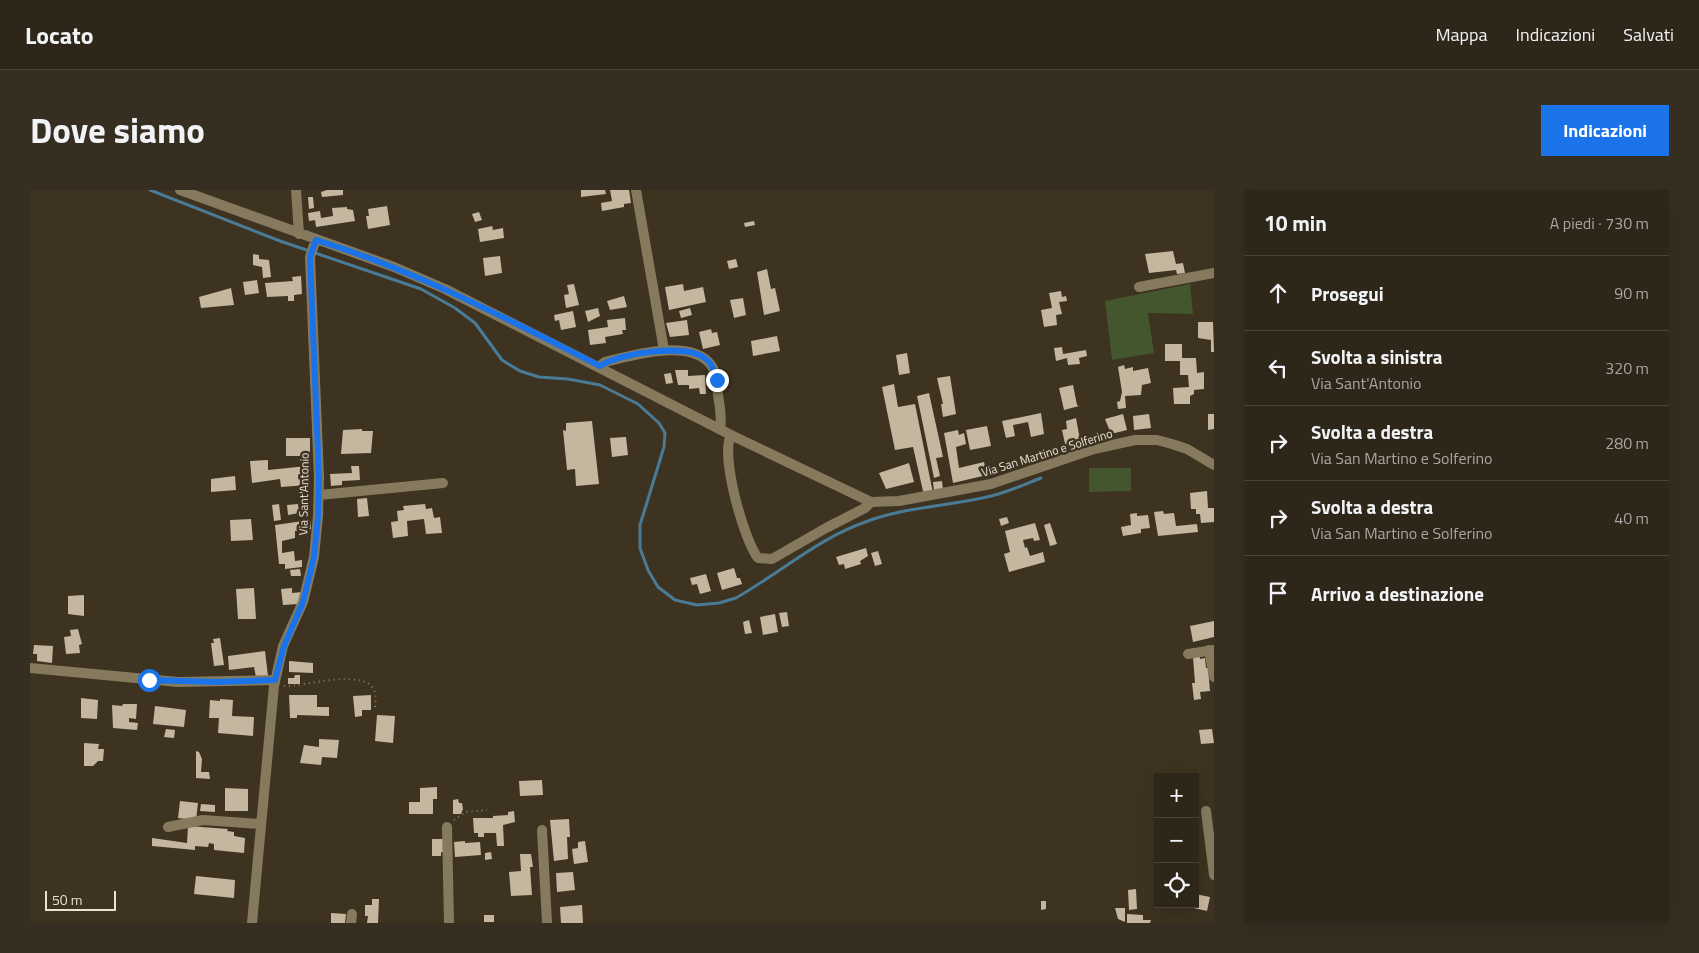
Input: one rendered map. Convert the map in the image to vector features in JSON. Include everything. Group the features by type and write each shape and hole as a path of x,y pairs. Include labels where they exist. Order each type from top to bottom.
{"street":[{"name":"Via San Martino e Solferino","path":"180,190 299,234 313,248 394,267 445,289 600,366 731,435 871,502 899,501 991,484 1094,449 1135,440 1157,440 1172,444 1187,449 1214,465"},
{"path":"296,190 299,234"},
{"path":"636,190 664,350"},
{"name":"Via Sant'Antonio","path":"252,923 274,683 284,646 303,602 314,557 319,495 313,248"},
{"path":"1139,287 1214,273"},
{"path":"600,366 613,360 664,350 695,353 704,357 713,367 717,380 720,429"},
{"path":"731,435 728,448 735,497 752,551 758,558 772,559 865,508 871,502"},
{"path":"319,495 443,483"},
{"path":"1188,654 1212,650 1214,677"},
{"path":"30,668 178,682 274,683"},
{"path":"1206,811 1214,875"},
{"path":"168,827 203,820 261,824"},
{"path":"447,827 449,923"},
{"path":"542,830 546,923"}],"path":[{"path":"274,683 309,685 325,680 364,680 375,693 375,709"},
{"path":"447,827 466,812 487,810"}],"green space":[{"path":"1190,284 1193,314 1148,313 1154,353 1112,360 1105,301"},
{"path":"1089,468 1131,468 1131,491 1089,492"}],"building":[{"path":"343,190 343,195 322,197 321,192"},
{"path":"581,190 605,190 606,194 581,197"},
{"path":"610,190 629,190 631,203 624,204 624,207 602,211 601,203 612,201"},
{"path":"308,197 313,197 314,208 309,209"},
{"path":"387,206 390,225 368,229 366,216 369,216 368,209"},
{"path":"347,207 347,209 353,210 355,221 316,227 315,220 309,221 308,213 320,211 321,218 333,216 332,208"},
{"path":"479,212 482,220 475,222 472,214"},
{"path":"754,221 755,225 745,227 744,223"},
{"path":"492,226 493,230 503,228 504,238 480,242 478,229"},
{"path":"1173,251 1176,264 1183,263 1185,273 1177,274 1176,270 1149,273 1145,254"},
{"path":"253,254 259,255 259,259 269,260 271,277 263,278 262,267 253,265"},
{"path":"500,256 502,273 485,276 483,258"},
{"path":"736,259 738,267 729,269 727,261"},
{"path":"767,269 771,289 775,288 780,311 764,315 757,272"},
{"path":"301,276 302,294 294,295 294,301 288,301 288,296 267,297 265,283 293,281 292,277"},
{"path":"257,280 259,293 245,295 243,282"},
{"path":"574,284 579,305 566,308 564,295 569,294 567,285"},
{"path":"683,284 684,291 703,287 706,302 669,310 665,287"},
{"path":"231,288 234,305 201,308 199,297"},
{"path":"1061,291 1062,297 1066,296 1067,301 1059,302 1062,314 1056,315 1057,325 1044,327 1041,310 1052,308 1049,293"},
{"path":"624,296 627,307 610,310 607,301"},
{"path":"743,298 746,315 734,318 730,300"},
{"path":"598,308 600,316 588,322 585,311"},
{"path":"690,308 692,315 681,318 679,311"},
{"path":"573,311 576,327 561,330 559,320 555,321 554,315"},
{"path":"625,318 626,330 622,330 623,334 605,337 606,343 590,345 588,330 608,327 607,320"},
{"path":"687,320 689,335 670,337 666,323"},
{"path":"1198,322 1213,322 1214,352 1211,352 1211,340 1198,338"},
{"path":"711,329 712,333 717,332 720,345 703,349 699,332"},
{"path":"777,336 780,351 753,356 751,341"},
{"path":"1165,344 1182,344 1182,358 1196,358 1197,373 1204,372 1204,389 1194,390 1194,394 1190,396 1190,404 1174,404 1173,388 1189,387 1188,375 1180,375 1180,361 1165,361"},
{"path":"1062,347 1063,354 1086,350 1087,356 1079,358 1080,364 1068,365 1067,358 1056,361 1054,348"},
{"path":"907,353 910,373 899,375 896,355"},
{"path":"1124,365 1125,369 1133,367 1133,371 1148,368 1151,383 1142,385 1141,395 1125,396 1126,408 1118,409 1117,402 1120,401 1122,392 1118,367"},
{"path":"675,370 688,370 688,376 705,375 706,394 700,394 699,388 689,389 689,385 678,385"},
{"path":"671,373 673,383 666,384 664,374"},
{"path":"950,376 956,414 943,417 941,404 943,404 937,378"},
{"path":"894,384 898,407 915,404 933,493 923,491 913,447 895,450 882,387"},
{"path":"1073,385 1077,405 1079,406 1064,410 1059,388"},
{"path":"929,393 943,457 936,458 940,476 934,478 917,396"},
{"path":"1041,413 1044,434 1031,437 1028,422 1013,425 1015,436 1006,438 1002,421"},
{"path":"1123,414 1127,430 1111,434 1105,419"},
{"path":"1149,414 1151,428 1134,430 1133,416"},
{"path":"1208,414 1214,414 1214,429 1208,430"},
{"path":"1076,418 1081,445 1066,448 1062,430 1067,429 1066,421"},
{"path":"592,421 599,484 576,486 575,469 567,470 563,430 566,431 566,423"},
{"path":"987,426 991,446 970,450 966,430"},
{"path":"362,429 362,431 373,431 371,453 341,454 343,430"},
{"path":"958,430 959,435 964,433 966,444 956,447 959,468 984,462 987,475 953,483 944,433"},
{"path":"626,437 628,455 612,457 610,438"},
{"path":"286,438 310,438 310,456 286,456"},
{"path":"268,460 268,470 307,466 308,485 281,487 280,479 252,483 250,461"},
{"path":"909,463 914,482 886,489 879,473"},
{"path":"351,466 359,466 360,480 342,481 342,485 331,486 330,474 352,473"},
{"path":"235,476 236,490 211,492 211,479"},
{"path":"942,481 943,490 934,491 933,482"},
{"path":"1207,491 1208,508 1214,508 1214,522 1201,523 1200,514 1196,514 1196,509 1191,509 1190,493"},
{"path":"367,498 369,516 358,517 357,499"},
{"path":"279,504 281,520 274,521 272,505"},
{"path":"298,504 299,513 288,515 287,505"},
{"path":"425,504 426,509 432,508 434,518 440,517 442,533 426,534 424,519 407,521 408,536 393,538 391,522 398,521 397,511 404,510 403,506"},
{"path":"1163,511 1164,514 1174,513 1176,526 1197,524 1198,532 1158,536 1154,512"},
{"path":"1137,513 1137,516 1148,515 1150,528 1141,529 1141,533 1123,536 1121,527 1131,525 1130,514"},
{"path":"1007,517 1009,523 1001,526 999,519"},
{"path":"251,519 253,540 231,541 230,520"},
{"path":"310,520 311,529 295,531 295,538 282,541 282,553 294,551 295,561 302,560 302,567 285,569 285,564 279,564 275,525"},
{"path":"1035,523 1040,540 1034,541 1033,538 1023,540 1025,548 1027,547 1030,556 1043,552 1045,562 1009,572 1004,554 1010,552 1005,531"},
{"path":"1050,523 1057,544 1050,546 1044,525"},
{"path":"866,548 868,556 860,561 861,564 845,569 844,564 839,565 836,557"},
{"path":"878,551 882,564 875,566 871,553"},
{"path":"734,568 737,578 740,578 742,584 722,590 717,573"},
{"path":"300,569 301,576 291,576 290,570"},
{"path":"706,574 711,591 700,594 697,584 692,585 690,578"},
{"path":"254,588 256,619 238,619 236,589"},
{"path":"292,588 292,593 302,592 299,604 283,605 281,589"},
{"path":"84,595 84,616 68,614 68,596"},
{"path":"787,612 789,626 782,627 779,613"},
{"path":"775,614 778,632 763,635 760,617"},
{"path":"749,620 752,633 745,634 743,622"},
{"path":"1214,621 1214,637 1193,642 1190,626"},
{"path":"78,629 82,644 79,645 80,653 66,654 64,637 71,636 70,630"},
{"path":"220,638 224,665 214,666 211,643 214,643 213,639"},
{"path":"34,645 53,646 52,663 37,661 37,654 33,654"},
{"path":"265,651 268,676 256,677 254,667 229,670 228,656"},
{"path":"1200,656 1200,659 1205,658 1206,668 1208,668 1210,691 1200,692 1201,699 1194,700 1192,683 1195,683 1193,657"},
{"path":"289,661 313,663 313,673 289,672"},
{"path":"295,675 300,675 300,684 288,684 288,678 294,678"},
{"path":"289,695 317,695 317,707 329,707 329,716 297,715 297,718 290,718"},
{"path":"371,695 371,710 362,710 362,716 355,717 353,696"},
{"path":"81,698 98,700 97,719 81,718"},
{"path":"220,699 233,700 232,716 254,717 253,736 218,733 219,718 209,718 210,700 220,701"},
{"path":"123,704 137,704 136,719 129,718 129,722 138,723 137,730 113,728 112,705 122,706"},
{"path":"155,706 186,710 184,727 153,724"},
{"path":"377,715 395,716 393,743 375,741"},
{"path":"166,729 175,730 174,738 164,737"},
{"path":"1212,729 1214,743 1201,744 1199,730"},
{"path":"319,739 339,740 337,758 322,757 321,765 300,763 304,745 319,747"},
{"path":"84,743 99,744 98,749 104,749 103,761 98,761 93,766 84,766"},
{"path":"196,751 199,752 202,759 201,772 209,772 210,779 196,778"},
{"path":"542,780 543,795 520,796 519,781"},
{"path":"437,787 437,799 433,799 433,814 409,814 409,802 420,802 420,788"},
{"path":"225,788 248,789 248,811 225,811"},
{"path":"458,799 459,803 462,803 463,809 461,814 453,814 453,800"},
{"path":"180,801 198,803 196,820 178,818"},
{"path":"201,804 215,805 215,812 200,811"},
{"path":"514,811 515,822 503,825 504,846 497,846 496,833 484,833 484,837 478,837 478,833 474,833 473,818 493,818 493,816 508,815 508,812"},
{"path":"569,819 570,837 567,837 568,859 554,861 550,820"},
{"path":"188,826 228,829 227,831 234,832 234,836 245,838 244,853 214,850 214,844 209,843 208,847 195,846 195,850 152,846 152,838 187,843"},
{"path":"432,839 445,839 445,853 441,852 441,856 432,856"},
{"path":"465,841 465,843 480,842 481,855 455,857 454,842"},
{"path":"585,841 588,862 574,864 572,849 578,848 578,842"},
{"path":"491,852 492,859 485,860 485,853"},
{"path":"520,854 531,854 533,867 530,867 532,895 511,896 509,872 521,871"},
{"path":"573,872 575,890 557,892 556,873"},
{"path":"196,876 235,880 234,898 194,894"},
{"path":"1136,889 1137,909 1129,910 1128,890"},
{"path":"1199,895 1210,897 1207,911 1194,908 1199,908"},
{"path":"372,899 379,899 378,923 367,923 368,916 365,916 365,905 372,905"},
{"path":"1041,901 1046,901 1046,909 1041,910"},
{"path":"582,905 583,923 561,923 560,907"},
{"path":"1115,908 1125,908 1125,922 1118,919"},
{"path":"331,913 346,914 345,923 331,923"},
{"path":"1127,914 1143,915 1143,920 1151,920 1150,923 1127,923"},
{"path":"484,915 494,915 494,922 484,922"}],"waterway":[{"path":"150,190 280,241 421,289 455,308 475,323 502,360 520,371 539,377 568,379 600,385 638,404 659,423 665,433 664,447 640,525 640,548 648,570 658,587 675,600 697,605 719,603 736,598 833,536 850,528 883,516 994,495 1041,478"}],"route":[{"path":"149,680 178,682 275,680 284,646 303,602 309,580 314,557 318,516 319,478 310,257 316,240 342,247 445,289 600,366 605,362 628,356 664,350 681,351 695,353 704,357 713,367 717,380"}]}
